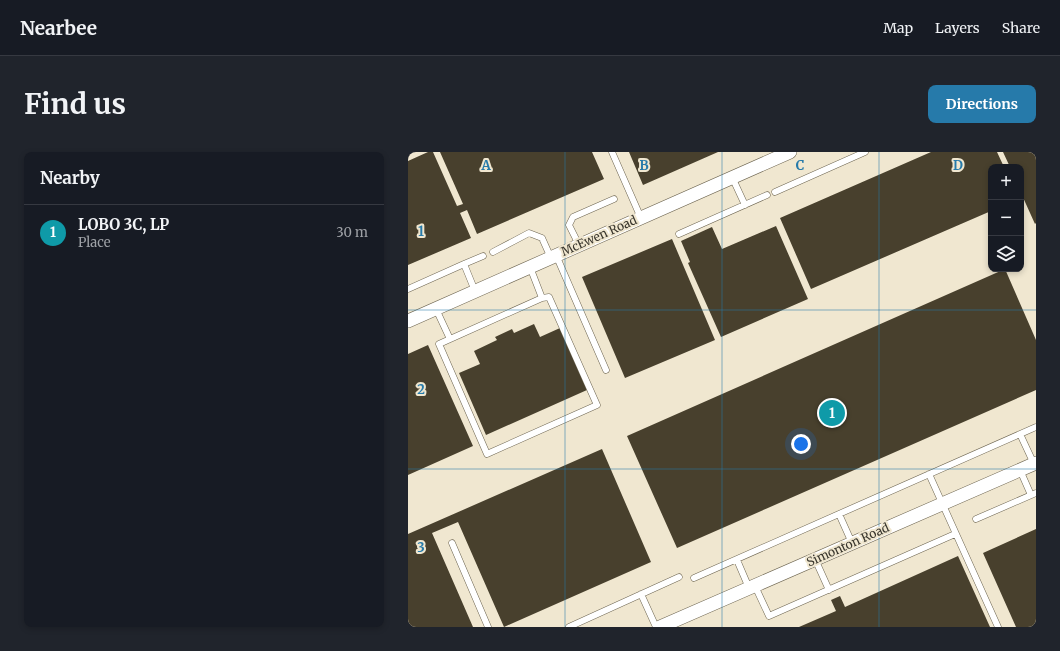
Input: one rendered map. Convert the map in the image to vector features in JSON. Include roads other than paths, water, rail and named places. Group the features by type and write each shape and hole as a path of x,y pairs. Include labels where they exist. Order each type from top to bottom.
{"street":[{"name":"McEwen Road","path":"408,321 790,152"},
{"name":"Simonton Road","path":"660,627 677,624 752,587 1035,464"}],"lane":[{"path":"612,152 641,218"},
{"path":"775,192 866,152"},
{"path":"732,177 745,205"},
{"path":"679,234 767,195"},
{"path":"579,245 569,225 573,217 614,199"},
{"path":"493,252 529,233 542,238 553,257 606,370"},
{"path":"408,288 483,256"},
{"path":"464,264 475,291"},
{"path":"530,267 542,298"},
{"path":"549,297 598,405 487,454 439,344 542,298 549,297"},
{"path":"436,309 450,339"},
{"path":"694,578 1036,427"},
{"path":"1020,434 1035,464"},
{"path":"976,519 1034,494 1020,470"},
{"path":"929,474 998,627"},
{"path":"839,514 852,543"},
{"path":"737,560 769,616 955,534"},
{"path":"452,543 488,627"},
{"path":"816,559 829,590"},
{"path":"569,627 679,578"},
{"path":"641,594 656,627"}],"place":[{"name":"LOBO 3C, LP","path":"832,413"}]}
